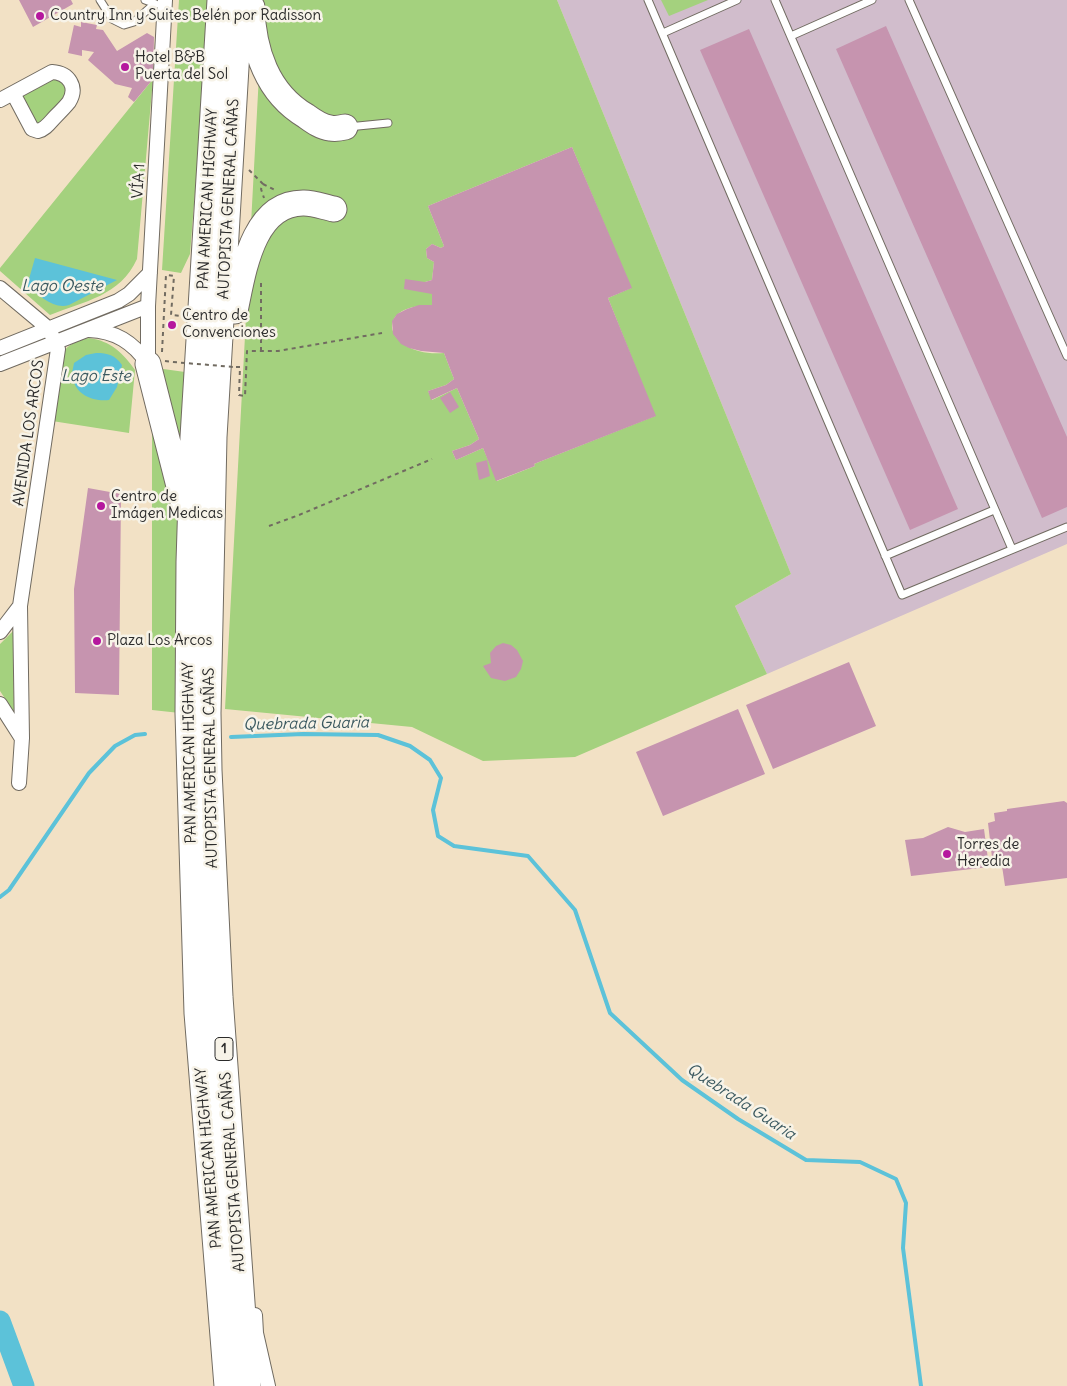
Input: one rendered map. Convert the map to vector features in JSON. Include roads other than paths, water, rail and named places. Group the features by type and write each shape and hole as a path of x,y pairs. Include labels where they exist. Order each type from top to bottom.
{"highway":[{"name":"AUTOPISTA GENERAL CAÑAS","path":"240,0 214,437 208,712 220,997 248,1386"},
{"path":"252,0 254,35 263,66 277,92 299,112 316,123 330,128 345,128"},
{"name":"PAN AMERICAN HIGHWAY","path":"218,5 190,527 188,713 197,1013 226,1378"},
{"path":"208,712 227,356 243,273 256,232 281,209 291,204 304,203 334,209"},
{"path":"157,359 190,527"}],"street":[{"name":"VÍA 1","path":"157,359 148,306 161,2"},
{"path":"0,100 13,93 52,72 66,76 70,80 72,87 69,101 45,128 38,131 32,129 13,93"},
{"path":"0,348 118,300 129,294 150,273"},
{"name":"AVENIDA LOS ARCOS","path":"0,288 49,329 58,349 20,606 22,738 19,783"},
{"path":"0,364 148,306"},
{"path":"87,330 116,335 128,342 139,352 157,359"},
{"name":"AVENIDA LOS ARCOS","path":"0,632 20,606"},
{"path":"0,704 22,738"},
{"path":"214,872 229,991 256,1333 268,1386"}],"lane":[{"path":"100,0 112,19 124,25 134,22 161,2"},
{"path":"145,0 161,2"},
{"path":"648,0 902,595 1067,527"},
{"path":"663,34 737,0"},
{"path":"775,0 1012,549"},
{"path":"791,36 872,0"},
{"path":"909,0 1067,356"},
{"path":"345,128 388,123"},
{"path":"885,556 994,510"}],"water":[{"name":"Lago Oeste","path":"35,258 117,280 69,305 52,304 27,286"},
{"name":"Lago Este","path":"96,353 111,355 122,365 117,387 109,400 97,400 86,396 75,385 72,377 74,363 86,355"}],"waterway":[{"name":"Quebrada Guaria","path":"0,897 9,890 89,773 115,746 135,735 145,734"},
{"name":"Quebrada Guaria","path":"231,737 303,734 378,735 410,746 430,760 441,778 433,810 438,836 454,846 528,856 575,910 610,1013 682,1080 738,1119 806,1160 860,1162 896,1179 906,1203 903,1248 921,1386"},
{"path":"0,1321 24,1386"}],"place":[{"name":"Country Inn y Suites Belén por Radisson","path":"40,16"},
{"name":"Hotel B&B Puerta del Sol","path":"125,67"},
{"name":"Centro de Convenciones","path":"172,325"},
{"name":"Centro de Imágen Medicas","path":"101,506"},
{"name":"Plaza Los Arcos","path":"97,641"},
{"name":"Torres de Heredia","path":"947,854"}]}
